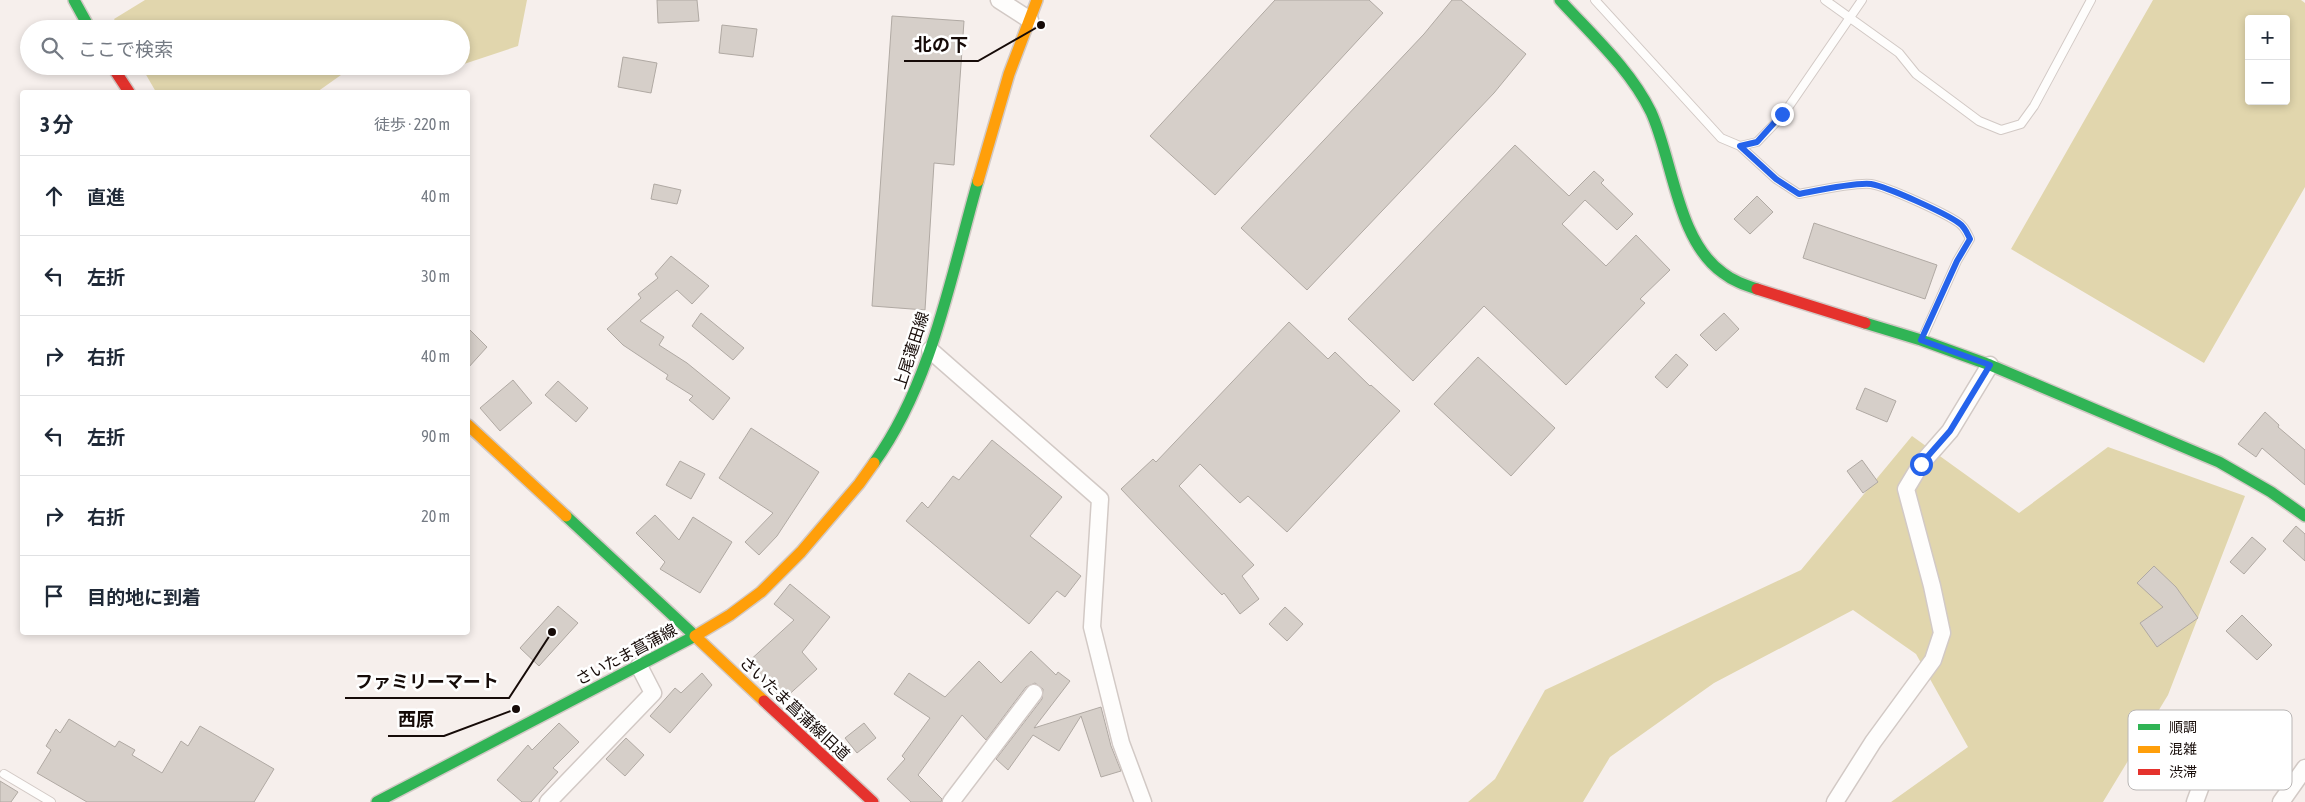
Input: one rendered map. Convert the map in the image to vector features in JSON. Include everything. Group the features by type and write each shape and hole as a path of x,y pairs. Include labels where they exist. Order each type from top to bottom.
{"main road":[{"path":"74,0 85,20"},
{"name":"上尾蓮田線","path":"695,636 730,615 761,592 828,523 892,438 914,395 930,350 1009,74 1037,0"},
{"path":"1560,0 1627,74 1639,92 1651,113 1687,224 1708,260 1716,268 1737,282 1817,309 1921,340 1990,365 2218,462 2271,492 2305,516"},
{"path":"118,75 128,90"},
{"name":"さいたま菖蒲線","path":"377,802 695,636 470,428"},
{"name":"さいたま菖蒲線旧道","path":"695,636 873,802"}],"street":[{"path":"999,0 1030,20"},
{"path":"930,350 1100,499 1092,627 1121,744 1143,802"},
{"path":"1834,802 1873,742 1933,660 1942,633 1932,586 1906,489 1921,464 1950,431 1990,365"},
{"path":"548,802 653,693 639,666"},
{"path":"951,802 1034,693"},
{"path":"2292,786 2305,768"},
{"path":"2195,802 2199,790"},
{"path":"2281,802 2289,790"}],"lane":[{"path":"1595,0 1721,138 1740,146 1776,179 1799,194 1827,188 1871,184 1915,201 1959,223 1966,230 1970,239 1957,261 1921,340"},
{"path":"1825,0 1850,16 1899,53 1916,74 1979,121 2001,130 2021,124 2030,112 2091,0"},
{"path":"1740,146 1757,142 1782,114 1862,0"},
{"path":"4,774 51,802"}],"shaded area":[{"path":"145,0 527,0 518,46 470,62 470,20 114,19"},
{"path":"2153,0 2301,0 2305,3 2305,187 2204,363 2011,249"},
{"path":"146,75 341,75 320,90 155,90"},
{"path":"1912,436 2019,513 2108,447 2245,496 2168,695 2159,710 2128,710 2128,761 2103,802 1891,802 1968,747 1916,654 1853,610 1714,683 1610,757 1583,802 1468,802 1495,779 1545,690 1801,570"}],"building":[{"path":"657,0 697,0 699,21 658,23"},
{"path":"1275,0 1369,0 1383,13 1215,195 1150,136"},
{"path":"1452,0 1461,0 1526,54 1494,93 1307,290 1241,228 1424,34"},
{"path":"892,16 964,21 954,165 934,163 925,310 872,306"},
{"path":"722,25 757,29 753,57 719,53"},
{"path":"623,57 657,63 651,93 618,87"},
{"path":"1515,145 1569,196 1594,171 1604,180 1601,183 1633,214 1617,230 1585,200 1562,224 1606,266 1636,235 1670,270 1640,299 1645,303 1566,385 1484,306 1413,381 1348,319"},
{"path":"654,184 681,190 677,204 651,199"},
{"path":"1757,196 1773,212 1750,234 1734,219"},
{"path":"1814,223 1937,265 1925,299 1803,258"},
{"path":"671,256 709,286 692,304 677,290 640,321 664,337 659,345 687,363 730,398 713,420 689,400 693,396 666,379 668,375 623,345 607,329 641,298 638,294 658,278 655,274"},
{"path":"701,313 744,348 733,360 692,326"},
{"path":"1724,313 1739,329 1716,351 1700,335"},
{"path":"1289,322 1328,359 1335,352 1370,386 1400,411 1287,532 1248,496 1240,503 1200,464 1179,486 1254,565 1242,576 1259,599 1240,614 1224,593 1222,595 1121,489 1153,459 1156,462"},
{"path":"470,330 487,347 470,366"},
{"path":"1676,354 1688,365 1667,388 1655,377"},
{"path":"1478,357 1555,428 1511,476 1434,404"},
{"path":"513,380 532,403 500,431 480,408"},
{"path":"558,381 588,408 576,422 545,395"},
{"path":"1865,388 1896,401 1887,422 1856,409"},
{"path":"2265,412 2279,425 2278,427 2305,450 2305,485 2262,448 2256,457 2238,444"},
{"path":"751,428 819,472 777,536 759,555 745,542 773,513 719,478"},
{"path":"992,440 1062,497 1030,536 1081,576 1065,597 1057,591 1029,624 906,521 922,502 928,508 953,476 959,480"},
{"path":"1862,460 1878,482 1863,493 1847,471"},
{"path":"680,461 705,474 691,499 666,485"},
{"path":"655,515 679,540 693,517 732,542 700,593 660,569 665,562 636,533"},
{"path":"2296,526 2305,534 2305,561 2283,541"},
{"path":"2252,537 2266,549 2244,574 2230,562"},
{"path":"2154,566 2176,587 2198,618 2157,647 2140,623 2163,607 2137,583"},
{"path":"790,584 830,617 802,652 817,669 783,700 747,663 794,620 774,604"},
{"path":"558,606 578,623 539,666 520,648"},
{"path":"1285,607 1303,624 1287,641 1269,624"},
{"path":"2242,615 2272,645 2257,660 2226,631"},
{"path":"1031,651 1056,675 1058,672 1070,681 1034,728 1101,707 1111,746 1121,771 1101,777 1081,716 1059,751 1033,735 1008,770 996,759 1042,699 1043,689 1035,683 1026,687 986,740 962,715 918,775 942,799 941,802 911,802 887,779 905,759 902,756 930,718 894,694 909,673 945,697 979,661 1001,683"},
{"path":"702,673 712,685 670,733 650,716 675,688 681,693"},
{"path":"69,719 115,747 119,741 135,750 132,755 162,773 181,741 188,746 200,726 274,769 254,802 87,802 37,773 51,750 46,746 56,729 60,733"},
{"path":"559,723 579,742 553,768 558,772 531,802 522,802 497,780 528,745 532,750"},
{"path":"864,723 876,738 857,753 845,738"},
{"path":"626,738 644,755 625,776 606,759"},
{"path":"0,781 18,792 11,802 0,802"}],"traffic: fast":[{"path":"74,0 85,20"},
{"path":"1560,0 1610,53 1632,81 1651,112 1659,131 1678,198 1695,241 1708,259 1723,273 1735,281 1757,289"},
{"path":"874,463 894,432 911,398 925,363 949,290 978,181"},
{"path":"1865,323 1921,340 1990,365 2219,462 2271,492 2305,516"},
{"path":"377,802 695,636 566,516"}],"traffic: slow":[{"path":"978,181 1009,74 1037,0"},
{"path":"470,427 566,516"},
{"path":"764,701 695,636 730,615 761,592 801,552 859,484 874,463"}],"traffic: jam":[{"path":"118,75 128,90"},
{"path":"1757,289 1865,323"},
{"path":"764,701 873,802"}],"place":[{"name":"北の下","path":"1041,25"},
{"name":"ファミリーマート","path":"552,632"},
{"name":"西原","path":"516,709"}],"route":[{"path":"1782,114 1757,142 1740,146 1776,179 1799,194 1827,188 1871,184 1915,201 1959,223 1966,230 1970,239 1957,261 1921,340 1990,365 1950,431 1921,464"}]}
